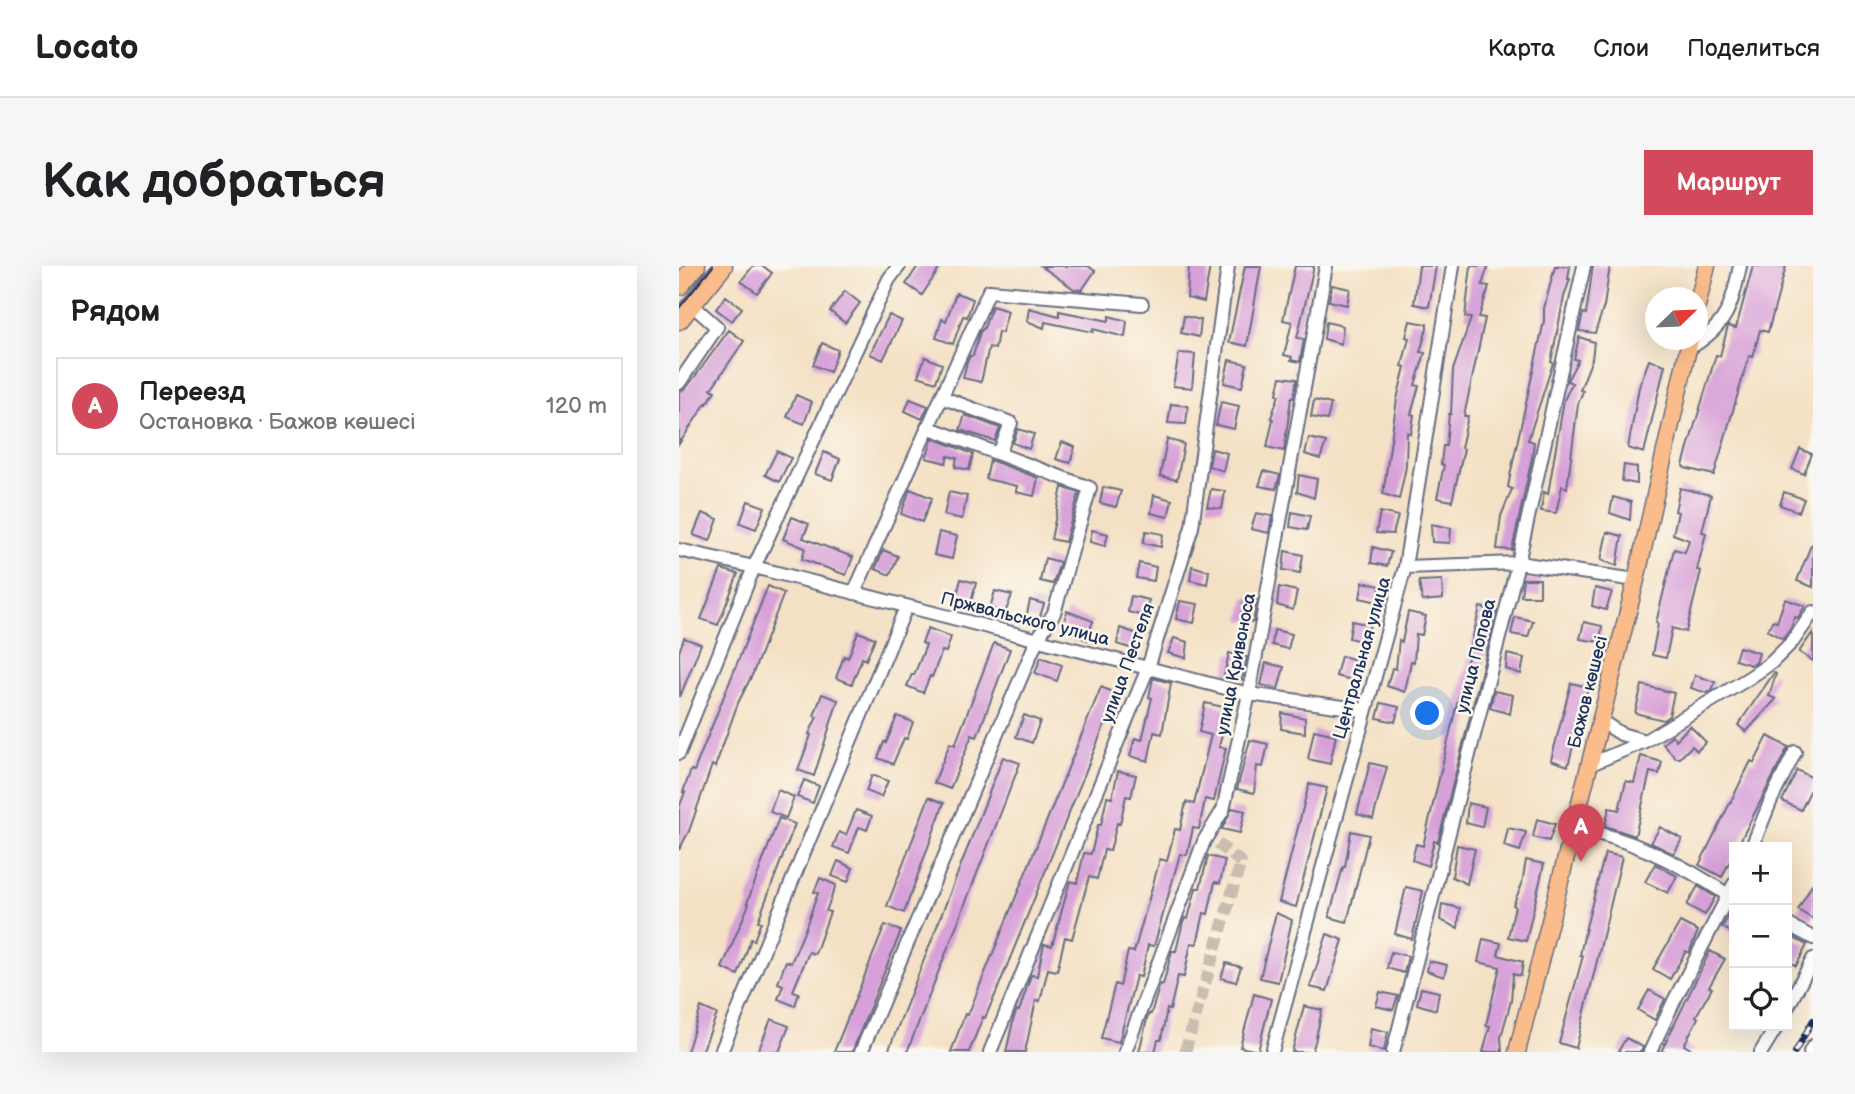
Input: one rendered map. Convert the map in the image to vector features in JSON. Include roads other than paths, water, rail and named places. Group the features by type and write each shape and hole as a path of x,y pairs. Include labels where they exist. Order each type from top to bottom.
{"highway":[{"path":"679,286 696,266"},
{"path":"679,320 723,266"}],"main road":[{"path":"1702,287 1707,266"},
{"name":"Бажов көшесі","path":"1517,1052 1636,580 1688,350"}],"street":[{"path":"679,753 754,567 889,279 899,266"},
{"name":"улица Пестеля","path":"990,1052 1149,668 1192,527 1228,266"},
{"name":"улица Кривоноса","path":"1125,1052 1204,841 1223,810 1249,694 1326,266"},
{"name":"Центральная улица","path":"1272,1052 1405,567 1453,266"},
{"name":"улица Попова","path":"1393,1052 1518,563 1584,266"},
{"path":"1708,336 1723,323 1734,296 1740,266"},
{"path":"854,593 989,290 1142,304"},
{"path":"679,383 717,327 691,304"},
{"path":"941,397 1011,423 999,454"},
{"path":"861,1052 1037,640 1054,613 1090,488 927,427"},
{"name":"Пржвальского улица","path":"679,550 1249,694 1364,710"},
{"path":"1405,567 1518,563 1636,580"},
{"path":"721,1052 906,607"},
{"path":"1589,765 1645,741 1771,663 1793,641 1813,611"},
{"path":"1601,721 1621,734 1645,741"},
{"path":"1619,752 1625,744 1621,734"},
{"path":"1754,842 1795,752"},
{"path":"1573,828 1616,839 1641,849 1729,892"},
{"path":"1650,1052 1729,899"},
{"path":"1792,926 1813,938"},
{"path":"1792,999 1813,959"},
{"path":"1761,1052 1774,1031"},
{"path":"1810,1052 1813,1046"}],"tunnel":[{"path":"1185,1052 1241,862 1207,835"}],"tram line":[{"path":"679,308 713,266"}],"railway":[{"path":"1795,1052 1813,1020"}],"place":[{"name":"Переезд","path":"1581,862"}]}
